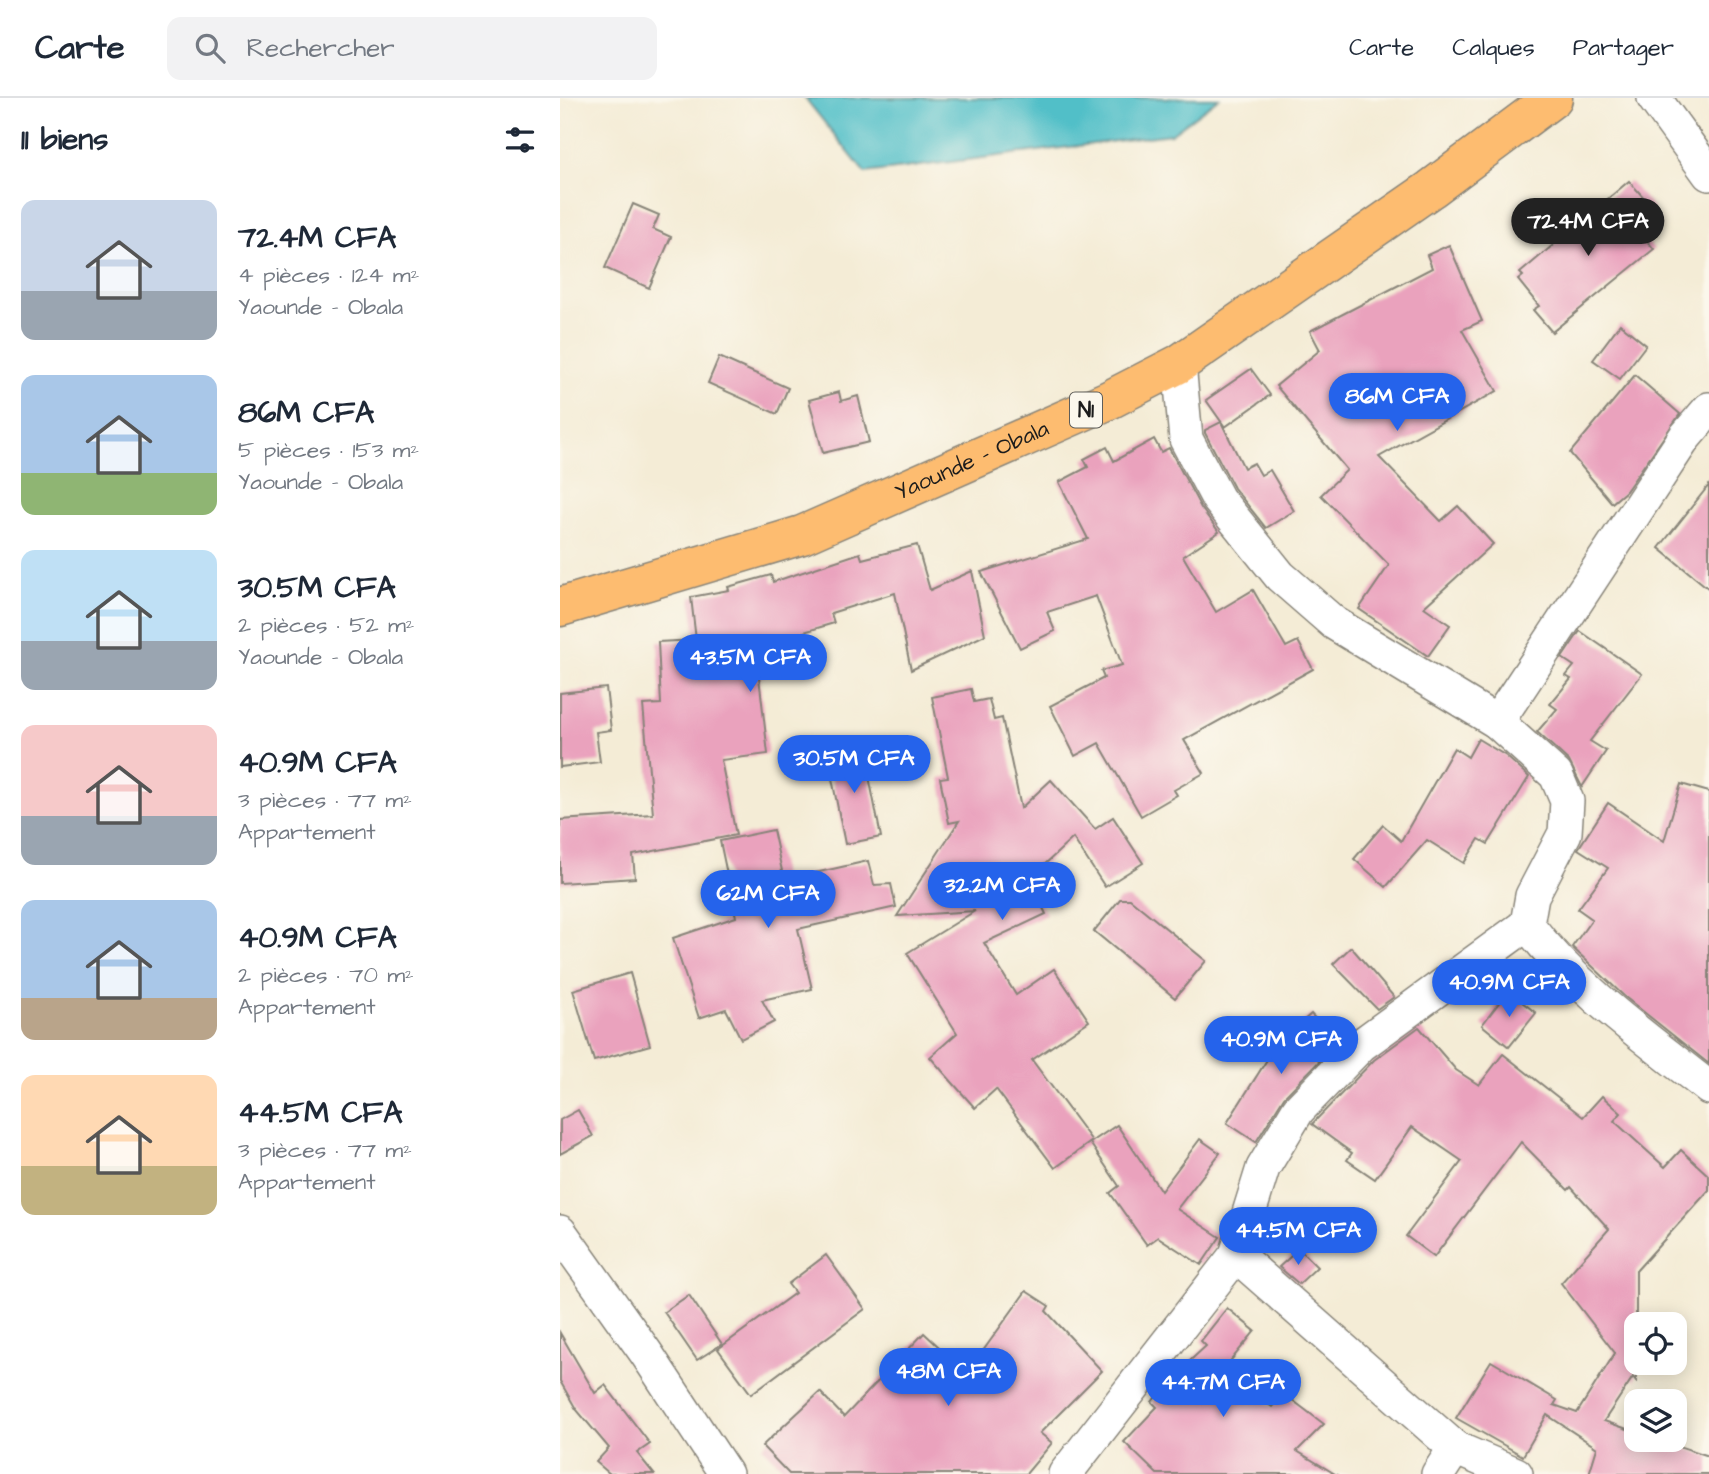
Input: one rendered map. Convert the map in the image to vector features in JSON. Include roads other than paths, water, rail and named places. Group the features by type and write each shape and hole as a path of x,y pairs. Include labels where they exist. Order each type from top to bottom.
{"highway":[{"name":"Yaounde - Obala","path":"560,607 802,536 1109,400 1179,364 1431,189 1553,98"}],"street":[{"path":"1654,98 1709,174"},
{"path":"1065,1474 1236,1255 1263,1168 1298,1110 1361,1045 1527,924 1532,896 1565,832 1567,801 1556,775 1497,722 1334,623 1280,576 1218,499 1186,439 1179,364"},
{"path":"1497,722 1685,437 1709,409"},
{"path":"1527,924 1549,953 1602,1003 1709,1088"},
{"path":"560,1233 646,1353 726,1474"},
{"path":"1236,1255 1447,1461 1516,1474"}],"water":[{"path":"805,98 1219,98 1171,134 865,173"}]}
